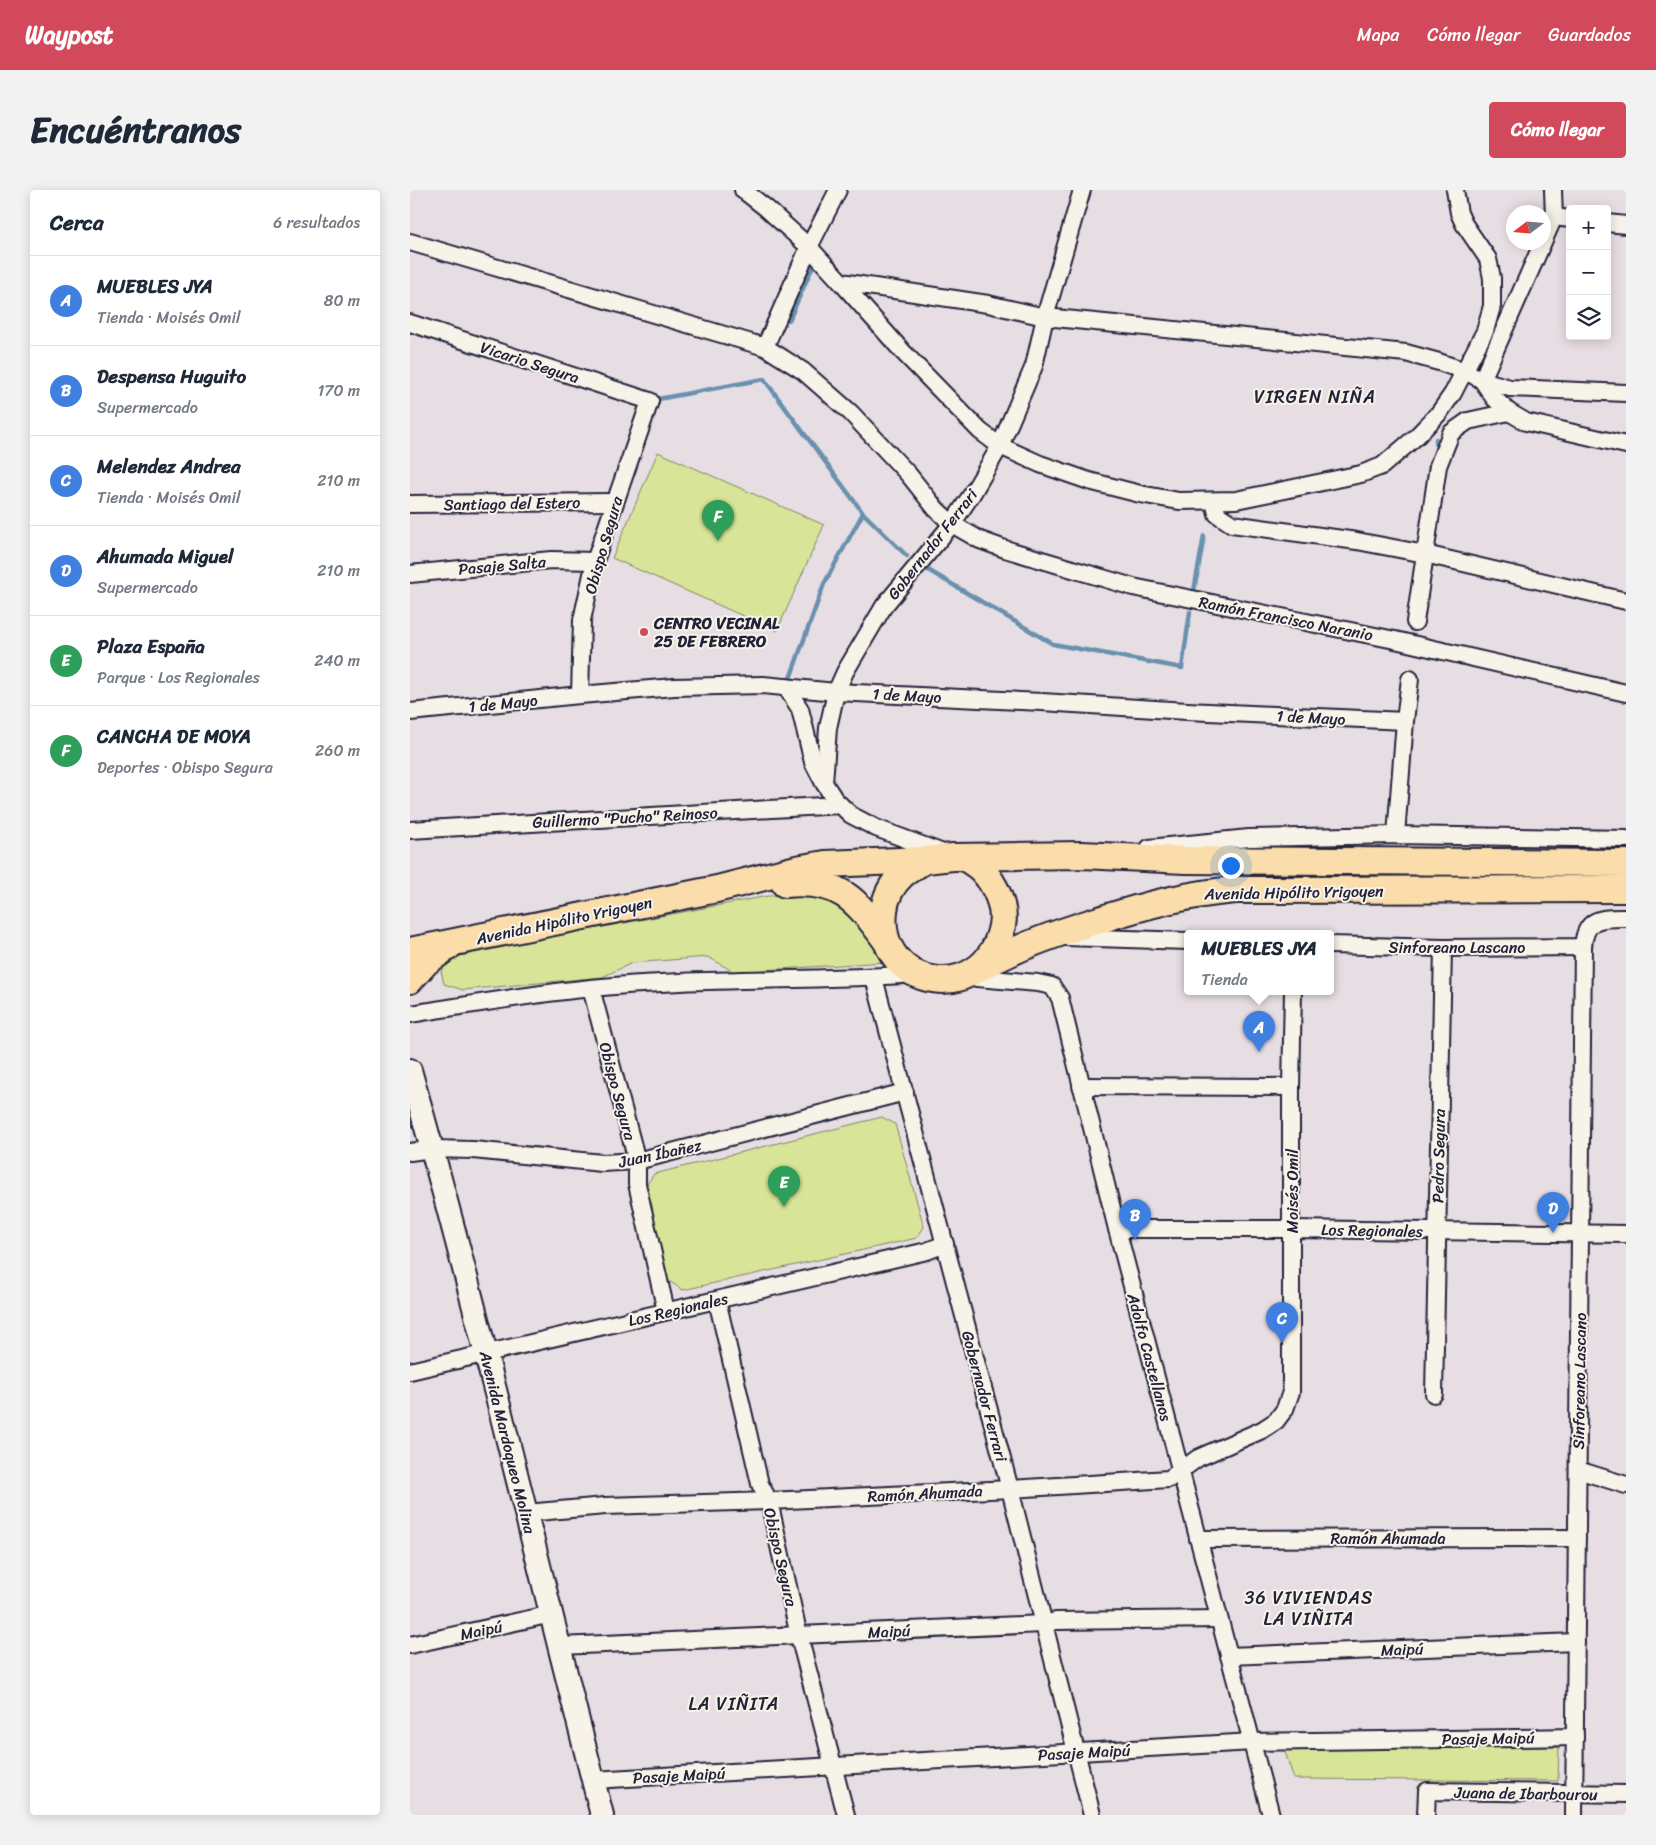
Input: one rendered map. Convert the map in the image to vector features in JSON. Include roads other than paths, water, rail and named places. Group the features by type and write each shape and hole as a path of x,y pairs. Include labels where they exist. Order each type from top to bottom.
{"main road":[{"name":"Avenida Hipólito Yrigoyen","path":"958,857 1082,855 1185,860 1626,863"},
{"path":"958,857 981,869 993,885 1000,903 1003,922 999,941 990,957 969,974 940,980 909,970 894,956 885,939 882,922 884,904 891,888 902,874 924,860 958,857"},
{"name":"Avenida Hipólito Yrigoyen","path":"410,951 717,889 796,869 825,864 924,860"},
{"name":"Avenida Hipólito Yrigoyen","path":"717,889 798,883 823,884 844,892 867,914 885,939"},
{"name":"Avenida Hipólito Yrigoyen","path":"969,974 1006,953 1047,936 1177,897 1214,892 1236,890 1626,888"},
{"path":"410,980 426,962 454,943"}],"street":[{"path":"743,190 809,247 902,352 980,430 1000,446 1040,464 1090,481 1179,502 1236,500 1361,474 1382,466 1439,413 1453,393 1485,331 1492,306 1492,278 1488,259 1475,241 1460,213 1455,190"},
{"path":"765,347 809,247 838,190"},
{"name":"Gobernador Ferrari","path":"824,783 828,728 836,692 845,672 884,606 952,524 1000,446 1034,366 1045,317 1082,190"},
{"path":"1482,380 1562,218 1553,190"},
{"path":"1611,224 1626,226"},
{"name":"Ramón Francisco Naranio","path":"410,242 765,347 803,371 851,412 909,475 936,509 952,524 980,540 1132,587 1395,640 1626,693"},
{"path":"841,282 988,304 1045,317 1406,354 1465,371 1482,380 1510,388 1626,393"},
{"name":"Vicario Segura","path":"410,323 650,401"},
{"path":"1482,380 1494,398 1509,412 1526,422 1626,445"},
{"name":"Obispo Segura","path":"580,695 582,620 595,561 650,401"},
{"path":"1415,622 1438,466 1451,433 1468,421 1509,412"},
{"path":"1214,501 1217,514 1232,524 1357,541 1425,554 1626,601"},
{"name":"Santiago del Estero","path":"410,504 614,502"},
{"name":"Pasaje Salta","path":"410,574 551,560 595,561"},
{"path":"1396,835 1410,679"},
{"name":"1 de Mayo","path":"410,712 580,695 718,685 763,685 836,692 1405,721"},
{"path":"786,687 800,709 813,762 824,783 840,805 851,815 876,828 958,857"},
{"name":"Guillermo \"Pucho\" Reinoso","path":"410,830 840,805"},
{"path":"1082,855 1249,838 1396,835 1626,839"},
{"name":"Sinforeano Lascano","path":"1574,1815 1583,947 1584,933 1591,923 1604,918 1626,918"},
{"path":"1047,936 1184,940"},
{"name":"Sinforeano Lascano","path":"1334,945 1443,948 1583,947"},
{"name":"Pedro Segura","path":"1434,1394 1443,948"},
{"path":"410,1014 590,988 874,978 917,974"},
{"name":"Adolfo Castellanos","path":"969,974 1052,986 1060,998 1117,1229 1271,1815"},
{"name":"Gobernador Ferrari","path":"874,978 906,1092 1010,1489 1042,1624 1092,1815"},
{"name":"Obispo Segura","path":"590,988 637,1161 637,1184 666,1311"},
{"name":"Moisés Omil","path":"1291,1392 1293,995"},
{"name":"Avenida Mardoqueo Molina","path":"410,1070 485,1353 602,1815"},
{"path":"1081,1086 1291,1087"},
{"name":"Juan Ibañez","path":"410,1152 432,1149 473,1150 602,1163 637,1161 906,1092"},
{"name":"Los Regionales","path":"1117,1229 1292,1229 1626,1234"},
{"name":"Los Regionales","path":"410,1371 927,1251 945,1244"},
{"name":"Obispo Segura","path":"717,1300 760,1484 769,1501 799,1636 846,1815"},
{"name":"Ramón Ahumada","path":"526,1513 605,1506 769,1501 1169,1479 1198,1458 1262,1430 1276,1421 1285,1409 1291,1392"},
{"path":"1578,1470 1626,1485"},
{"name":"Ramón Ahumada","path":"1198,1539 1577,1538"},
{"name":"Maipú","path":"410,1645 552,1614"},
{"name":"Maipú","path":"560,1646 1042,1624 1056,1620 1219,1619"},
{"name":"Maipú","path":"1229,1656 1576,1642"},
{"name":"Pasaje Maipú","path":"593,1780 1253,1742 1575,1736"},
{"name":"Juana de Ibarbourou","path":"1426,1815 1427,1791 1626,1794"}],"waterway":[{"path":"789,320 812,268"},
{"path":"653,400 764,379 863,513 907,556"},
{"path":"1436,439 1437,452"},
{"path":"788,684 824,584 863,513"},
{"path":"1194,591 1204,536"},
{"path":"928,570 1053,644 1182,668 1190,612"}],"place":[{"name":"CANCHA DE MOYA","path":"718,541"},
{"name":"CENTRO VECINAL 25 DE FEBRERO","path":"644,632"},
{"name":"MUEBLES JYA","path":"1259,1052"},
{"name":"Plaza España","path":"784,1207"},
{"name":"Ahumada Miguel","path":"1553,1233"},
{"name":"Despensa Huguito","path":"1135,1240"},
{"name":"Melendez Andrea","path":"1282,1343"}],"district":[{"name":"VIRGEN NIÑA","path":"1315,397"},
{"name":"36 VIVIENDAS LA VIÑITA","path":"1309,1608"},
{"name":"LA VIÑITA","path":"734,1704"}]}
